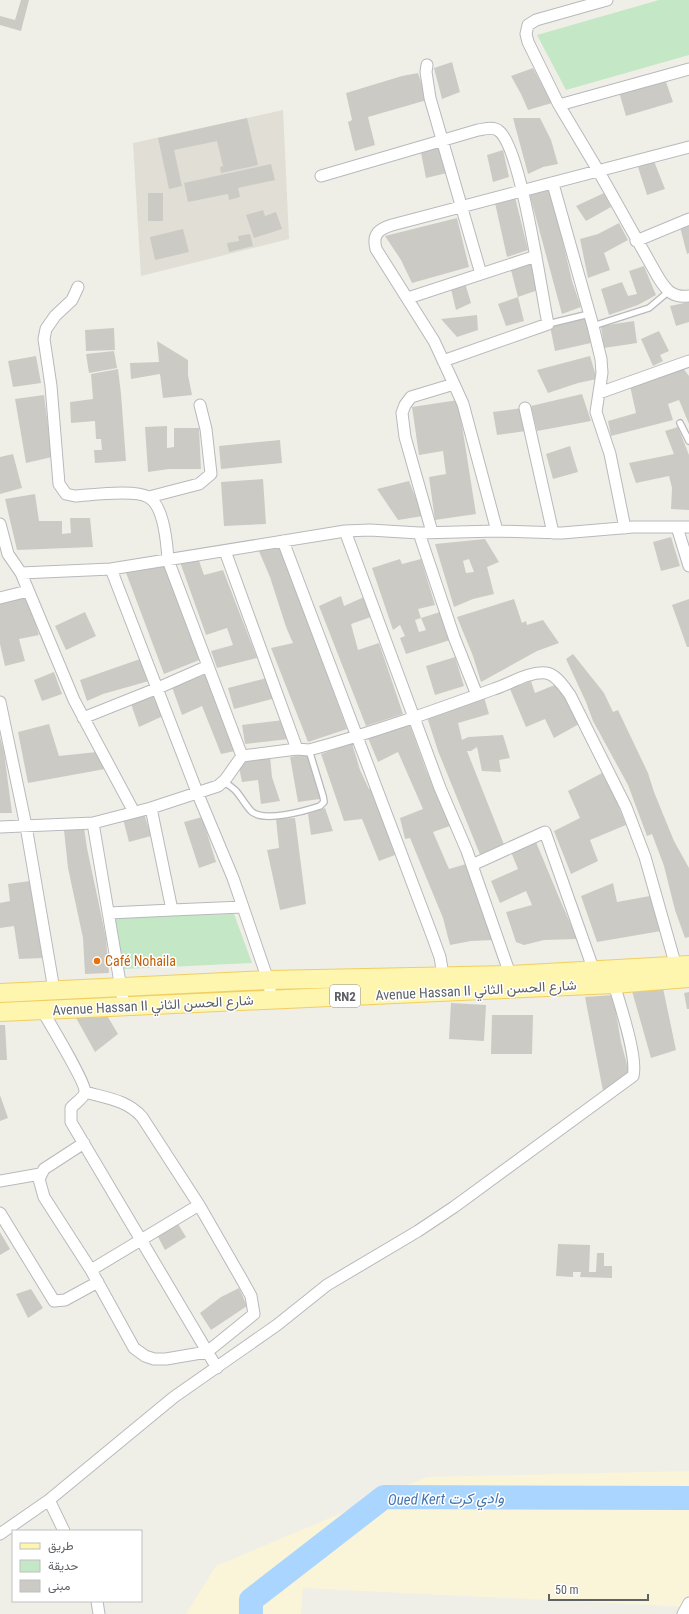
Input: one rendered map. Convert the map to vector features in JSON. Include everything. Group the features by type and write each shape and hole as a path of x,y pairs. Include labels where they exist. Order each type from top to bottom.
{"main road":[{"name":"Avenue Hassan II شارع الحسن الثاني","path":"512,982 594,971 683,972"},
{"name":"Avenue Hassan II شارع الحسن الثاني","path":"0,993 268,980 444,984 512,982 614,984 683,972"},
{"name":"Avenue Hassan II شارع الحسن الثاني","path":"0,1012 272,1000 444,984"}],"street":[{"path":"607,0 556,13 528,25 526,34 528,42 559,105 599,172 636,241 668,292 681,297 689,296"},
{"path":"427,65 426,72 430,98 481,274"},
{"path":"559,105 689,70"},
{"path":"321,176 442,140 489,128 497,129 504,135 510,149 522,192 536,256 548,324 443,361"},
{"path":"497,531 463,404 443,361 408,298 376,249 375,235 378,230 384,227 689,148"},
{"path":"553,184 590,314 601,359 602,373 596,412 610,454 625,528"},
{"path":"636,241 689,218"},
{"path":"408,298 536,256"},
{"path":"78,287 72,300 54,316 46,329 44,339 51,386 59,484 66,494 75,496 138,493 149,497 199,484 211,474 206,429 200,405"},
{"path":"599,393 689,361"},
{"path":"432,532 405,436 402,413 405,405 411,397 454,384"},
{"path":"525,408 553,533"},
{"path":"149,497 159,513 166,534 168,560 242,756"},
{"path":"0,524 8,554 21,573 83,718 134,812"},
{"path":"677,527 689,566"},
{"path":"21,573 111,569 345,531 370,530 419,533 497,531 553,533 596,532 625,528 689,527"},
{"path":"345,531 440,788 472,865 512,982"},
{"path":"419,533 454,637 478,695"},
{"path":"283,541 440,957 444,984"},
{"path":"225,551 297,749"},
{"path":"111,569 197,792 233,878 268,980 272,1000"},
{"path":"0,598 28,591"},
{"path":"83,718 208,666"},
{"path":"0,827 93,823 151,808 223,782 242,756 297,749 309,750 356,736 478,695 540,672 548,673 554,676 565,688 626,807 645,858 683,972"},
{"path":"0,707 26,826 54,990"},
{"path":"151,808 172,910"},
{"path":"93,823 124,1006"},
{"path":"472,865 545,832 594,971"},
{"path":"109,913 243,908"},
{"path":"0,1534 49,1500 136,1427 277,1325 327,1285 418,1231 454,1207 633,1076 635,1068 632,1050 614,984"},
{"path":"42,1010 79,1074 85,1092 84,1096 74,1103 70,1114 71,1122 217,1368"},
{"path":"84,1143 44,1169 40,1174 39,1184 44,1197 91,1270 134,1348 145,1356 154,1359 166,1359 207,1352 254,1314 254,1305 241,1278 199,1205 142,1117 136,1110 120,1101 85,1092"},
{"path":"0,1181 40,1174"},
{"path":"91,1270 199,1205"},
{"path":"0,1213 54,1301 65,1300 98,1282"},
{"path":"49,1500 64,1530"},
{"path":"97,1602 99,1614"},
{"path":"683,1614 689,1603"}],"lane":[{"path":"593,326 649,308 668,292"},
{"path":"548,324 590,314"},
{"path":"680,423 689,441"},
{"path":"223,782 234,789 251,810 260,816 287,814 320,806 324,802 323,796 309,750"}],"shaded area":[{"path":"283,110 289,239 141,276 133,143"}],"green space":[{"path":"659,0 689,0 689,55 566,90 537,35"},
{"path":"234,914 252,963 124,969 113,917"}],"sand":[{"path":"689,1471 689,1607 303,1588 301,1614 186,1614 216,1566 427,1477"}],"building":[{"path":"21,0 29,0 21,31 0,25 0,16 15,20"},
{"path":"452,62 460,92 442,99 434,68"},
{"path":"533,68 552,103 528,110 511,76"},
{"path":"418,73 427,100 368,117 375,145 355,151 348,122 352,120 346,93 402,76"},
{"path":"665,79 673,102 626,116 619,92"},
{"path":"247,118 258,165 221,173 220,167 223,166 217,141 174,150 182,186 169,189 158,138"},
{"path":"513,118 540,118 551,140 558,164 543,167 528,174"},
{"path":"440,144 447,173 426,178 420,148"},
{"path":"503,150 509,177 493,182 487,155"},
{"path":"654,161 665,189 647,195 638,167"},
{"path":"271,164 275,180 238,188 240,197 229,200 228,194 188,202 184,183"},
{"path":"550,187 572,281 581,307 562,314 529,192"},
{"path":"148,193 163,193 163,221 148,221"},
{"path":"604,193 611,207 586,221 576,206"},
{"path":"515,197 528,250 507,257 495,203"},
{"path":"263,210 265,216 276,212 282,229 254,238 246,215"},
{"path":"457,218 469,267 412,283 401,260 385,236"},
{"path":"619,223 628,240 604,253 610,270 588,278 580,239 598,234"},
{"path":"689,223 689,253 687,254 680,227"},
{"path":"183,229 189,252 155,260 150,237"},
{"path":"250,234 253,246 229,252 227,243 239,241 238,236"},
{"path":"531,264 538,290 518,297 511,270"},
{"path":"644,266 656,295 638,305 609,315 601,289 622,282 628,296 637,294 629,271"},
{"path":"465,283 471,303 456,310 451,289"},
{"path":"518,297 524,321 506,326 498,304"},
{"path":"689,302 689,322 676,326 670,306"},
{"path":"477,315 478,330 457,337 441,319"},
{"path":"585,318 591,343 555,351 550,326"},
{"path":"634,321 637,343 604,348 601,326"},
{"path":"114,328 115,350 86,351 85,330"},
{"path":"659,331 669,351 660,355 663,361 653,366 641,339"},
{"path":"157,341 188,360 188,375 192,395 163,398 160,374 131,379 130,363 159,362"},
{"path":"114,351 117,368 89,373 86,354"},
{"path":"36,356 41,383 13,387 8,361"},
{"path":"590,356 597,379 578,383 548,393 537,370"},
{"path":"683,368 689,376 689,424 679,400 668,404 673,420 611,436 608,421 636,413 630,386 665,376"},
{"path":"118,369 126,461 95,463 94,450 102,450 101,439 96,439 95,421 71,423 70,402 93,399 91,374"},
{"path":"582,394 591,421 537,431 531,406"},
{"path":"44,395 52,457 26,463 15,399"},
{"path":"458,400 476,514 435,520 429,477 446,474 443,451 419,455 412,407"},
{"path":"522,408 526,431 497,435 493,412"},
{"path":"167,426 167,448 174,447 174,428 199,428 201,469 169,469 148,472 145,427"},
{"path":"678,427 689,455 689,510 671,509 672,488 669,476 636,483 629,463 674,454 665,431"},
{"path":"280,440 282,463 221,469 219,446"},
{"path":"570,446 578,472 553,479 546,454"},
{"path":"13,454 22,488 0,494 0,457"},
{"path":"263,479 266,524 224,526 221,482"},
{"path":"409,481 423,516 398,520 377,489"},
{"path":"35,494 39,521 62,521 62,534 71,533 70,518 90,518 93,547 17,550 5,499"},
{"path":"671,537 680,566 661,571 653,542"},
{"path":"485,539 499,562 487,567 494,594 473,599 454,607 435,544","holes":["469,559 474,572 466,573 463,561"]},
{"path":"278,545 347,729 308,742 271,648 293,643 286,627 270,577 258,549"},
{"path":"198,558 204,575 223,570 257,658 217,668 211,651 233,645 227,628 206,635 180,562"},
{"path":"400,559 402,564 421,559 435,605 418,609 421,618 440,612 450,640 406,654 400,638 405,636 400,625 393,630 372,568","holes":["421,618 426,630 419,632 415,620"]},
{"path":"165,563 189,633 202,659 164,674 125,570"},
{"path":"26,594 39,635 19,639 25,661 5,666 0,644 0,601"},
{"path":"341,596 344,606 364,597 371,617 351,624 358,650 379,643 403,714 366,726 319,606"},
{"path":"514,599 522,623 526,621 527,625 543,620 559,643 537,651 481,682 473,656 457,617"},
{"path":"689,599 689,647 687,647 672,605"},
{"path":"85,612 96,636 66,650 55,626"},
{"path":"573,654 604,693 613,712 618,710 648,773 674,841 689,868 689,937 685,938 675,910 664,866 652,834 647,836 628,785 593,721 566,659"},
{"path":"455,657 464,686 435,695 426,666"},
{"path":"140,659 149,681 103,694 87,701 80,680"},
{"path":"54,672 62,694 42,701 34,680"},
{"path":"207,674 235,751 221,754 202,706 182,715 172,687"},
{"path":"267,678 276,698 234,709 228,688"},
{"path":"531,681 535,693 557,684 579,724 554,738 545,719 526,727 510,689"},
{"path":"153,696 163,716 139,727 131,704"},
{"path":"484,697 489,714 458,723 462,740 468,737 503,735 510,758 499,760 501,772 482,771 477,747 471,751 467,751 505,847 481,857 438,751 427,717"},
{"path":"284,720 289,739 245,744 242,725"},
{"path":"409,723 426,770 450,826 433,832 449,869 466,864 495,940 471,941 450,945 443,918 410,838 405,839 400,818 423,809 398,752 378,762 368,738"},
{"path":"49,724 59,756 97,752 105,769 28,783 18,732"},
{"path":"0,737 4,752 12,813 0,813"},
{"path":"352,743 360,770 369,789 371,788 395,855 379,861 362,819 344,821 321,754"},
{"path":"307,754 320,799 298,802 290,757"},
{"path":"270,756 272,777 280,801 261,804 258,780 242,782 239,767 243,761"},
{"path":"602,773 616,800 626,825 590,840 598,861 571,874 554,831 580,818 568,791"},
{"path":"325,808 333,831 311,835 308,814"},
{"path":"144,813 151,836 129,842 123,819"},
{"path":"202,817 216,862 199,868 184,822"},
{"path":"295,818 306,904 280,910 267,850 279,848 276,819"},
{"path":"84,828 106,938 109,973 85,974 83,938 68,868 64,830"},
{"path":"536,842 577,939 544,940 524,945 516,942 506,912 532,905 526,891 500,903 491,881 518,869 511,852"},
{"path":"30,881 43,958 19,959 14,926 0,928 0,903 10,901 8,884"},
{"path":"613,883 617,902 650,896 661,931 597,942 581,896"},
{"path":"663,988 676,1050 651,1058 632,991"},
{"path":"689,992 689,1009 687,1009 684,993"},
{"path":"613,995 621,1042 629,1072 603,1091 585,997"},
{"path":"451,1003 486,1005 484,1041 449,1039"},
{"path":"91,1012 98,1018 105,1012 118,1034 95,1052 75,1016"},
{"path":"492,1015 533,1015 532,1054 491,1054"},
{"path":"0,1025 5,1025 7,1060 0,1060"},
{"path":"0,1095 8,1118 0,1121"},
{"path":"178,1224 186,1237 165,1250 157,1235"},
{"path":"0,1232 10,1249 0,1255"},
{"path":"558,1244 590,1245 589,1272 596,1272 597,1253 604,1253 604,1266 612,1266 612,1278 580,1277 581,1272 573,1272 573,1277 556,1276"},
{"path":"239,1288 247,1306 211,1330 200,1313 221,1297"},
{"path":"31,1289 43,1308 28,1318 16,1294"}],"waterway":[{"name":"Oued Kert وادي كرت","path":"251,1614 251,1600 384,1497 689,1498"}],"place":[{"name":"Café Nohaila","path":"97,961"}]}
